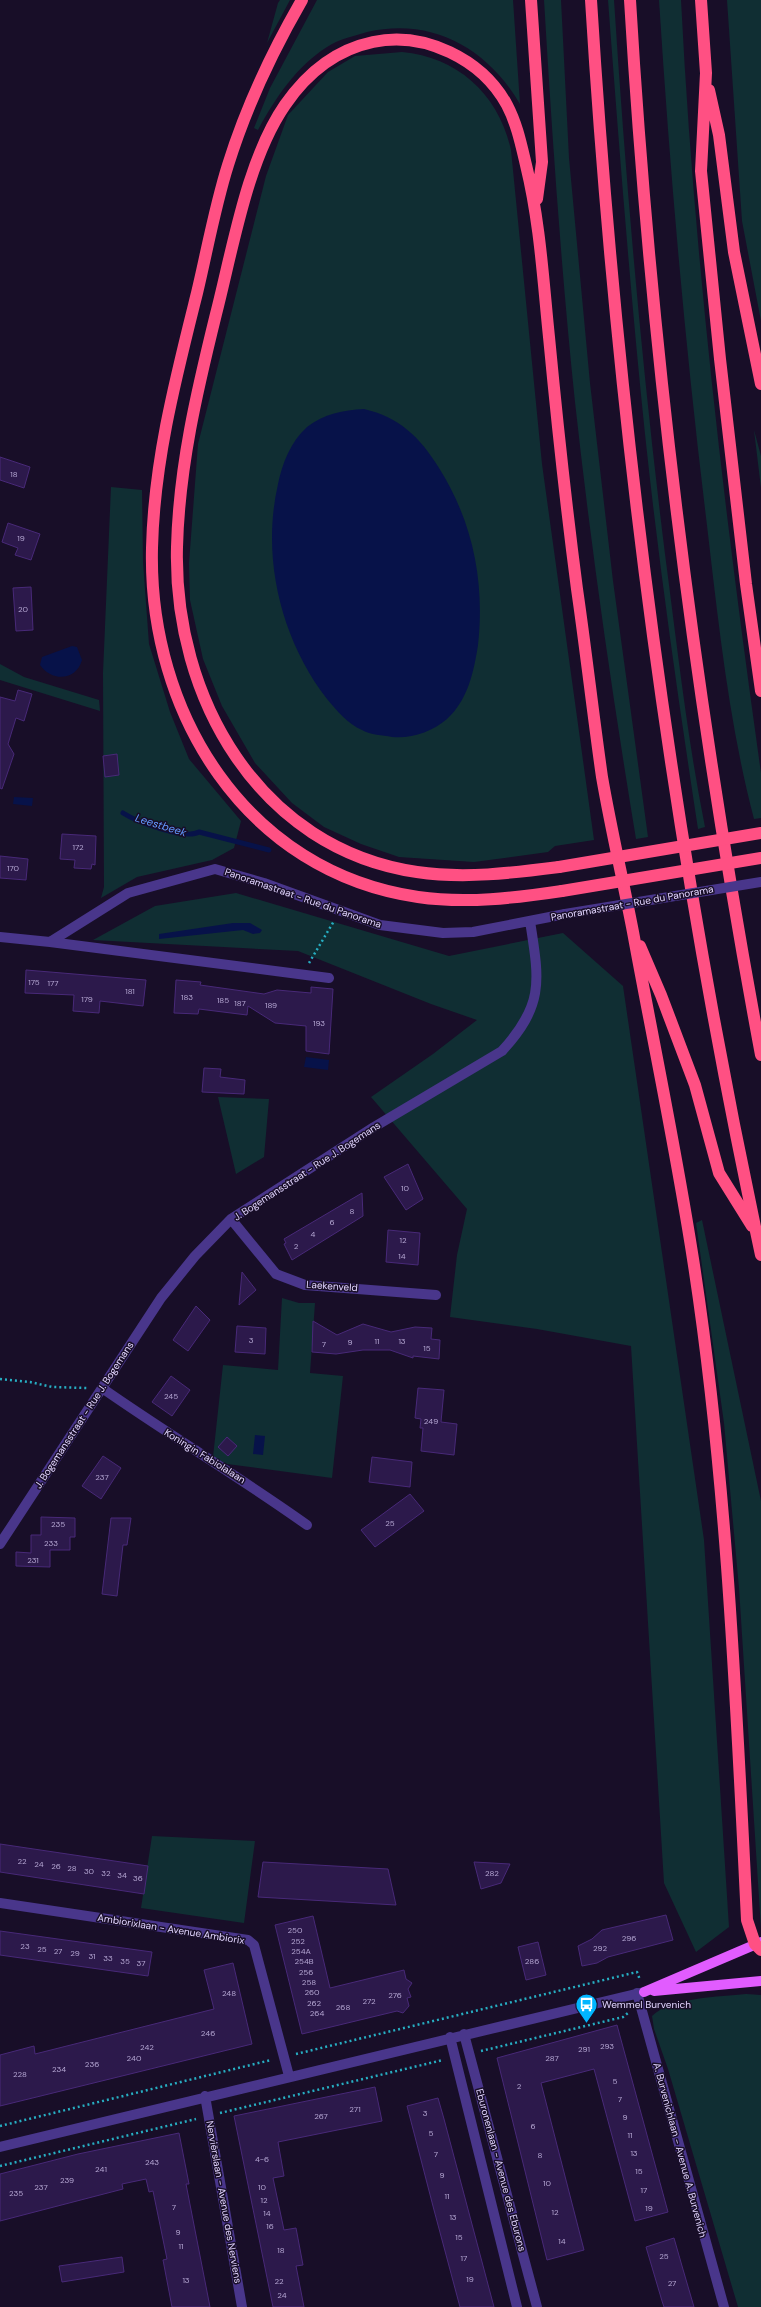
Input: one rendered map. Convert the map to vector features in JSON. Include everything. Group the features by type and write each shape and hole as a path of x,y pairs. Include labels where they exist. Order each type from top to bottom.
{"highway":[{"path":"302,0 270,60 250,105 228,166 171,398 162,445 152,550 159,633 167,668 183,715 212,767 253,816 303,856 360,883 422,898 492,899 562,891 761,858"},
{"path":"531,0 542,162 536,207"},
{"path":"591,0 609,253 634,479 663,713 716,1029 761,1255"},
{"path":"630,0 648,240 662,386 680,538 696,659 732,894 761,1055"},
{"path":"701,0 706,73 701,171 720,359 746,584 761,691"},
{"path":"759,1945 748,1920 731,1612 715,1431 694,1261 666,1103 632,926 603,778 562,474 536,207 520,136 511,112 499,92 486,77 470,63 448,51 420,42 392,39 371,42 336,55 305,80 289,99 272,127 260,154 250,184 205,358 185,449 177,548 178,586 182,625 204,701 242,766 270,798 300,824 326,841 353,854 383,865 418,872 461,875 490,874 559,867 761,833"},
{"path":"706,73 719,135 734,252 761,384"},
{"path":"632,926 661,995 694,1085 719,1173 756,1232"}],"main road":[{"path":"641,1992 759,1945"},
{"path":"641,1992 761,1981"}],"street":[{"name":"Panoramastraat - Rue du Panorama","path":"50,942 82,920 128,893 215,869 264,884 380,925 443,933 472,932 565,914 761,882"},
{"name":"J. Bogemansstraat - Rue J. Bogemans","path":"0,1544 161,1298 195,1256 231,1218 374,1127 502,1051 517,1035 528,1018 537,992 536,963 530,921"},
{"path":"0,937 50,942 329,978"},
{"name":"Laekenveld","path":"231,1218 276,1274 294,1282 305,1285 436,1295"},
{"name":"Koningin Fabiolalaan","path":"102,1388 206,1458 249,1484 307,1525"},
{"name":"Ambiorixlaan - Avenue Ambiorix","path":"0,1903 248,1940 254,1945 289,2076"},
{"path":"0,2146 641,1992"},
{"name":"A. Burvenichlaan - Avenue A. Burvenich","path":"641,1992 640,2006 724,2307"},
{"name":"Eburonenlaan - Avenue des Eburons","path":"464,2034 537,2307"},
{"name":"Eburonenlaan - Avenue des Eburons","path":"450,2037 517,2307"},
{"name":"Nerviërslaan - Avenue des Nerviens","path":"205,2096 242,2307"}],"path":[{"path":"313,954 335,919"},
{"path":"0,1379 30,1382 52,1387 102,1388"},
{"path":"0,2126 637,1972 641,1992"},
{"path":"470,2053 627,2016 631,2009 640,2006"},
{"path":"0,2166 454,2057"}],"green space":[{"path":"280,0 290,0 267,43 278,3"},
{"path":"317,0 513,0 520,104 507,84 491,67 456,41 435,33 414,29 391,28 367,32 342,40 332,44 316,55 296,73 272,106 258,130 254,128 270,88"},
{"path":"544,0 561,0 569,158 590,383 613,581 648,837 636,839 602,621 575,402 557,201"},
{"path":"608,0 614,0 635,277 665,554 683,691 705,827 698,829 669,632 645,434"},
{"path":"659,0 681,0 694,194 712,388 735,581 761,773 761,818 754,819 737,744 725,669 698,452 679,259"},
{"path":"727,0 761,0 761,321 742,221"},
{"path":"402,52 422,55 441,62 458,71 473,82 486,96 497,112 505,130 511,150 542,464 594,840 555,846 548,852 474,862 399,857 361,844 324,827 292,803 255,763 222,706 203,659 190,600 189,563 198,444 266,176 288,115 328,72 355,56"},
{"path":"754,430 761,456 761,488"},
{"path":"111,487 142,490 143,562 149,644 170,712 189,759 241,821 234,848 212,860 137,877 101,898 104,887 103,673"},
{"path":"0,664 24,677 99,700 100,711 0,680"},
{"path":"236,893 449,956 563,933 623,986 704,1540 729,1927 696,1952 664,1883 631,1346 537,1329 450,1317 457,1255 467,1209 371,1097 433,1054 477,1020 431,1004 298,951 93,940 155,906"},
{"path":"218,1097 269,1099 264,1157 236,1174"},
{"path":"702,1220 761,1501 761,1929 739,1588 724,1423 696,1223"},
{"path":"282,1298 299,1303 315,1303 310,1373 343,1376 332,1478 227,1464 213,1457 223,1365 278,1370"},
{"path":"152,1836 255,1841 244,1923 141,1908"},
{"path":"746,1994 761,1995 761,2307 738,2307 668,2069 654,2029 652,2016 660,2010 683,2001"}],"shaded area":[{"path":"364,409 388,417 408,430 432,457 451,489 460,510 474,553 478,576 480,622 478,645 469,685 460,703 447,719 435,728 414,736 392,737 365,732 347,721 327,699 311,676 287,624 279,597 274,569 272,540 273,512 280,476 288,453 301,433 313,423 327,416 341,412"},
{"path":"72,646 77,647 82,660 75,672 63,677 57,676 45,671 40,665 42,657"},
{"path":"14,797 33,798 32,806 13,804"},
{"path":"233,923 250,923 262,930 260,933 253,934 243,930 159,939 159,934"},
{"path":"306,1057 329,1060 328,1070 304,1067"},
{"path":"255,1435 265,1436 263,1455 253,1454"}],"building":[{"path":"0,457 30,467 24,488 0,480"},
{"path":"8,523 40,534 31,560 15,555 18,548 2,542"},
{"path":"31,587 33,630 16,631 13,588"},
{"path":"18,690 32,694 24,721 16,718 8,744 14,754 2,789 0,788 0,697 15,701"},
{"path":"117,754 119,775 105,777 103,756"},
{"path":"62,834 96,836 95,865 92,864 91,869 74,868 75,860 60,859"},
{"path":"0,856 28,859 26,880 0,878"},
{"path":"26,970 146,980 143,1006 100,1001 99,1013 73,1011 74,995 25,993"},
{"path":"176,980 201,982 200,985 264,994 277,990 311,993 311,987 333,989 329,1054 306,1051 306,1026 275,1023 248,1006 247,1015 199,1009 198,1014 174,1013"},
{"path":"204,1068 221,1069 220,1077 245,1080 244,1094 202,1092"},
{"path":"408,1164 423,1199 406,1210 384,1177"},
{"path":"362,1193 363,1216 292,1260 284,1244 286,1243 284,1239"},
{"path":"388,1230 420,1233 418,1265 386,1262"},
{"path":"242,1272 256,1290 239,1305"},
{"path":"196,1306 210,1320 188,1351 173,1340"},
{"path":"313,1321 337,1335 363,1324 391,1332 415,1327 432,1328 431,1339 440,1340 439,1359 413,1356 413,1358 390,1350 363,1350 336,1354 312,1352"},
{"path":"237,1326 266,1328 265,1354 235,1352"},
{"path":"171,1376 190,1390 172,1416 152,1402"},
{"path":"418,1388 444,1390 441,1422 457,1424 454,1455 421,1451 423,1428 420,1428 421,1419 415,1418"},
{"path":"227,1437 237,1446 228,1456 218,1447"},
{"path":"103,1456 121,1468 101,1499 82,1486"},
{"path":"372,1457 412,1462 410,1487 369,1482"},
{"path":"410,1494 424,1511 375,1547 361,1530"},
{"path":"41,1517 75,1518 75,1537 70,1537 70,1550 50,1550 50,1567 16,1566 16,1552 31,1553 31,1535 41,1535"},
{"path":"111,1518 131,1518 127,1545 123,1545 117,1596 102,1594"},
{"path":"0,1844 148,1866 144,1894 0,1872"},
{"path":"263,1862 388,1869 396,1905 258,1897"},
{"path":"474,1862 510,1864 501,1883 481,1889"},
{"path":"666,1915 673,1940 608,1957 597,1963 582,1966 578,1946 592,1939 602,1930"},
{"path":"313,1916 330,1988 404,1970 406,1979 412,1983 408,1989 411,1997 407,1998 409,2006 403,2013 397,2011 302,2034 275,1925"},
{"path":"0,1931 152,1952 148,1976 0,1955"},
{"path":"538,1942 546,1975 526,1980 518,1947"},
{"path":"233,1963 252,2044 0,2106 0,2055 34,2046 35,2054 214,2009 204,1970"},
{"path":"617,2025 668,2212 635,2221 594,2069 541,2083 584,2250 547,2260 497,2058"},
{"path":"375,2087 382,2121 278,2142 284,2176 273,2178 284,2230 296,2228 303,2265 296,2266 304,2307 273,2307 234,2116"},
{"path":"438,2098 494,2307 460,2307 434,2210 407,2106"},
{"path":"179,2133 189,2184 186,2184 210,2307 172,2307 163,2260 167,2259 153,2191 149,2192 146,2179 122,2184 123,2189 0,2221 0,2174 78,2154"},
{"path":"674,2238 694,2307 664,2307 646,2247"},
{"path":"122,2257 124,2272 62,2282 59,2266"}],"waterway":[{"name":"Leestbeek","path":"123,813 139,821 172,832 183,834 199,832 269,850"}],"place":[{"name":"Wemmel Burvenich","path":"586,2024"}]}
